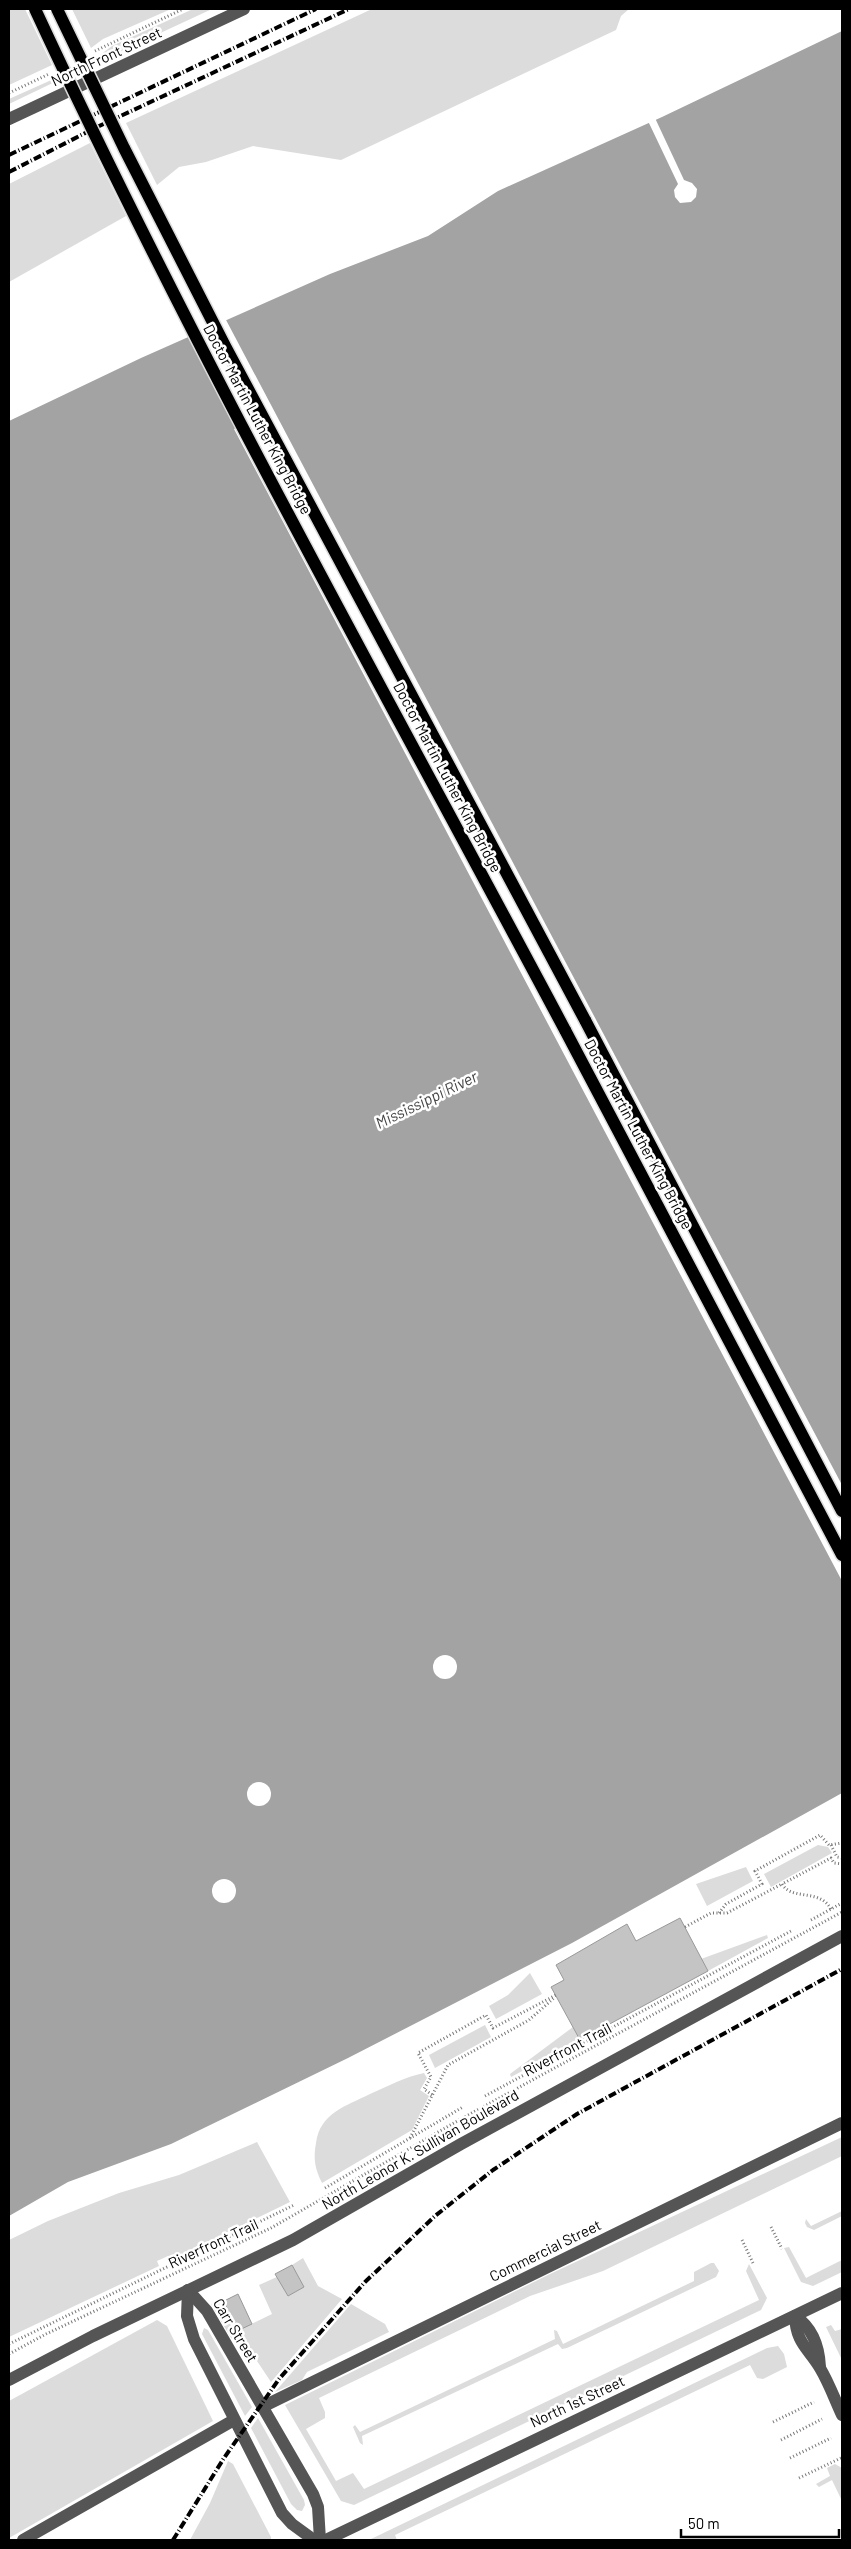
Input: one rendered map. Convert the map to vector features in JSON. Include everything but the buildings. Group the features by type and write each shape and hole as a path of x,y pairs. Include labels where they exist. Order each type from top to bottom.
{"main road":[{"name":"Doctor Martin Luther King Bridge","path":"35,9 80,105 238,416 842,1555"},
{"name":"Doctor Martin Luther King Bridge","path":"57,9 128,157 243,380 580,1011 842,1511"}],"street":[{"name":"North Front Street","path":"9,119 244,9"},
{"name":"North Leonor K. Sullivan Boulevard","path":"9,2380 93,2336 292,2240 467,2140 842,1936"},
{"name":"Commercial Street","path":"262,2407 842,2123"},
{"name":"Carr Street","path":"188,2290 207,2311 313,2494 319,2516 320,2540"},
{"path":"188,2290 187,2311 190,2331 234,2420 282,2513 292,2524 314,2540"},
{"name":"North 1st Street","path":"326,2540 842,2293"},
{"path":"796,2316 809,2328 817,2344 820,2367 842,2415"},
{"path":"23,2540 234,2420"}],"path":[{"path":"719,1913 722,1906 762,1884 755,1871 820,1835 826,1844 842,1843"},
{"path":"831,1845 837,1857 842,1858"},
{"path":"684,1927 711,1913 727,1913 831,1858 834,1864 842,1864"},
{"path":"782,1884 790,1892 820,1897 831,1909"},
{"path":"812,1920 842,1903"},
{"name":"Riverfront Trail","path":"9,2354 46,2334 271,2228 468,2115 842,1912"},
{"name":"Riverfront Trail","path":"485,2096 791,1931"},
{"path":"410,2138 450,2064 529,2020 556,1995 493,2028 486,2016 418,2053 431,2077 424,2090 432,2095"},
{"path":"325,2188 464,2107"},
{"name":"Riverfront Trail","path":"9,2344 294,2205"},
{"path":"771,2227 782,2249"},
{"path":"742,2240 753,2263"},
{"path":"773,2422 814,2402"},
{"path":"781,2440 822,2420"},
{"path":"790,2458 831,2438"},
{"path":"799,2478 841,2458"}],"shaded area":[{"path":"9,9 25,9 52,65 9,85"},
{"path":"72,9 171,9 103,39 91,48"},
{"path":"193,9 212,9 98,62 96,58 112,46"},
{"path":"372,9 629,9 621,16 616,30 341,160 253,146 206,162 179,167 157,185 126,123"},
{"path":"58,77 59,80 9,104 9,99"},
{"path":"90,143 126,216 9,282 9,184"},
{"path":"818,1845 828,1847 832,1853 771,1887 764,1874"},
{"path":"746,1867 753,1881 707,1906 696,1884"},
{"path":"767,1935 768,1938 708,1971 701,1959"},
{"path":"530,1973 542,1994 496,2019 489,2006 508,1995"},
{"path":"485,2025 491,2037 435,2068 429,2055"},
{"path":"573,2027 580,2040 511,2077 510,2074"},
{"path":"424,2073 427,2078 420,2090 429,2096 412,2130 322,2183 315,2164 315,2149 318,2133 329,2117 343,2107 370,2094 403,2079"},
{"path":"842,2137 842,2156 603,2271 530,2296 319,2398 325,2412 325,2418 306,2429 336,2481 353,2473 364,2489 759,2300 746,2271 749,2264 767,2298 761,2310 354,2505 341,2501 285,2405 550,2274"},
{"path":"257,2142 290,2202 171,2260 168,2256 157,2261 159,2266 9,2337 9,2240 48,2221 119,2193 179,2175"},
{"path":"842,2211 842,2216 814,2230 807,2227 805,2223 806,2219 811,2226"},
{"path":"789,2247 806,2278 842,2260 842,2272 813,2286 801,2282 784,2248"},
{"path":"303,2258 318,2286 342,2299 271,2382 237,2331 272,2314 259,2285 277,2277 288,2296 304,2287 292,2265"},
{"path":"714,2263 719,2271 716,2277 567,2348 562,2349 558,2344 362,2436 363,2445 360,2443 353,2427 355,2425 360,2432 555,2339 554,2330 557,2331 563,2344 694,2281 694,2272"},
{"path":"219,2301 241,2346 231,2338 211,2304"},
{"path":"351,2304 385,2324 389,2332 307,2372 302,2380 275,2392"},
{"path":"157,2320 167,2326 213,2421 9,2538 9,2401"},
{"path":"831,2325 835,2331 842,2329 842,2360 826,2327"},
{"path":"204,2328 208,2330 252,2407 245,2416 202,2334"},
{"path":"778,2346 784,2354 787,2367 763,2379 757,2378 750,2365 395,2535 397,2540 369,2540 767,2348"},
{"path":"258,2418 304,2500 305,2505 302,2511 297,2510 291,2504 251,2428"},
{"path":"228,2461 233,2464 271,2540 190,2540 210,2503"},
{"path":"835,2464 842,2468 842,2501 832,2480 819,2487 816,2484 830,2476 827,2468"}],"water":[{"name":"Mississippi River","path":"842,31 842,1793 572,1943 348,2058 171,2144 68,2182 9,2216 9,421 141,358 330,274 428,236 498,191 662,117"}],"pier":[{"path":"655,118 684,180 692,183 697,189 696,197 691,202 680,203 675,197 674,190 678,184 648,121"},
{"path":"225,318 842,1485 842,1581 234,429 236,428 187,335"},
{"path":"445,1655 453,1659 457,1667 453,1675 445,1679 437,1675 433,1667 437,1659"},
{"path":"259,1782 267,1786 271,1794 267,1802 259,1806 251,1802 247,1794 251,1786"},
{"path":"224,1879 232,1883 236,1891 232,1899 224,1903 216,1899 212,1891 216,1883"}],"railway":[{"path":"9,155 316,9"},
{"path":"9,172 95,128 349,9"},
{"path":"173,2540 224,2458 279,2379 365,2282 435,2216 493,2170 577,2114 842,1969"}]}
